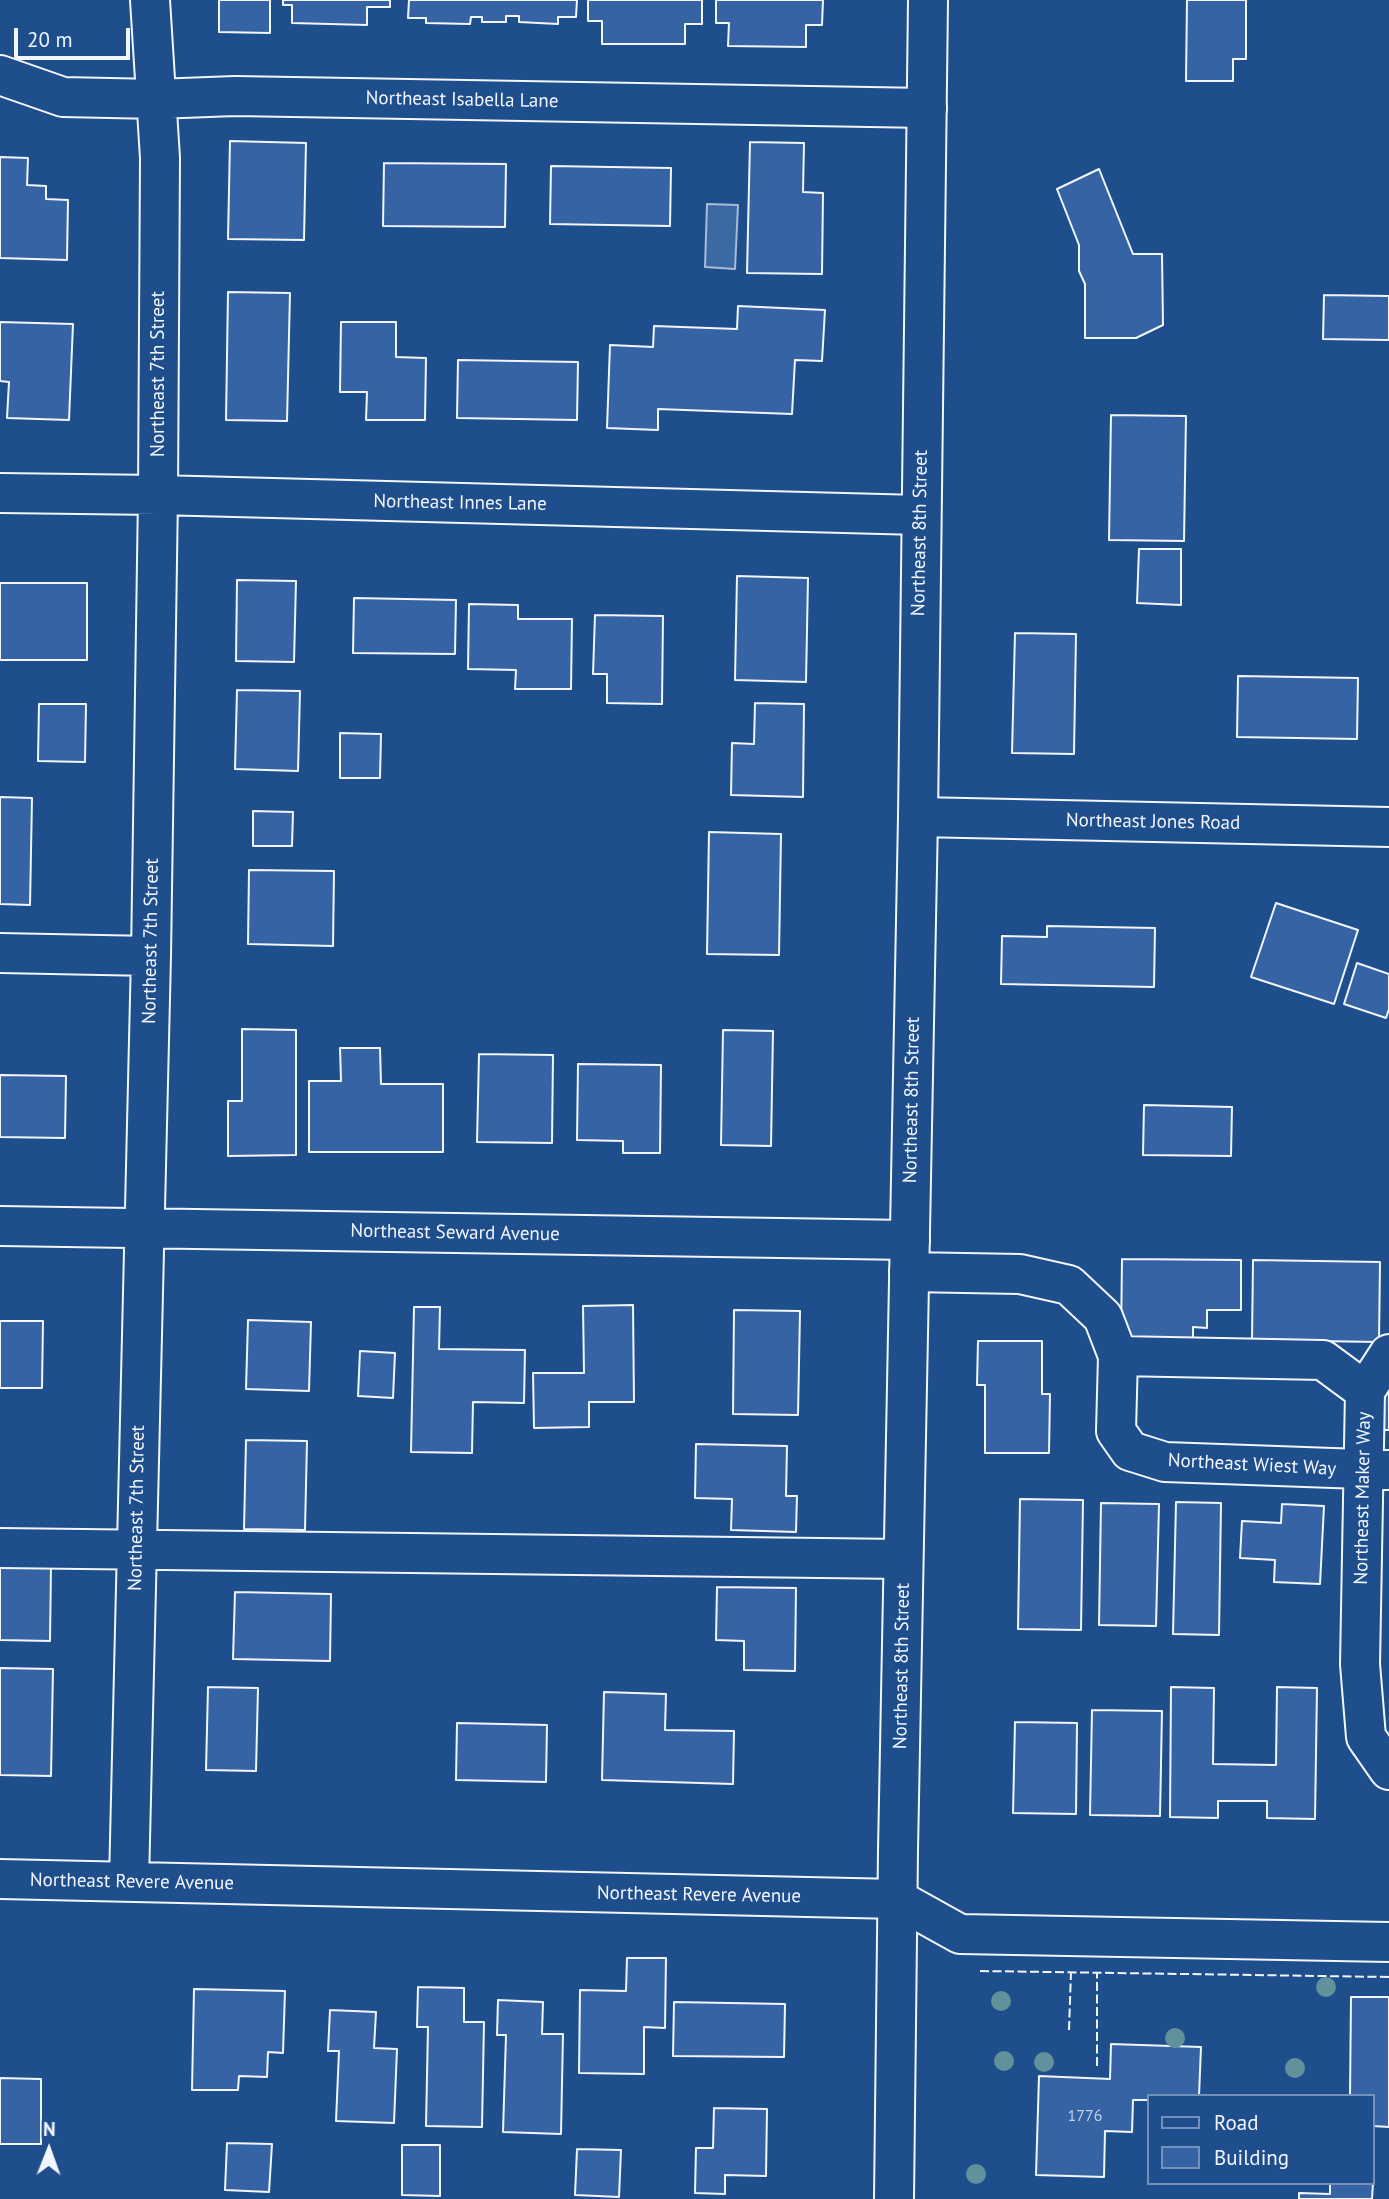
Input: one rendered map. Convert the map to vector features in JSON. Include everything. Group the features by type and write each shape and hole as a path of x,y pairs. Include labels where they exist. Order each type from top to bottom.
{"street":[{"name":"Northeast 7th Street","path":"129,1882 151,956 158,495 160,158 150,0"},
{"name":"Northeast 8th Street","path":"894,2199 897,1899 918,817 928,0"},
{"name":"Northeast Isabella Lane","path":"0,75 63,97 156,99 235,96 927,108"},
{"name":"Northeast Innes Lane","path":"0,493 920,515"},
{"name":"Northeast Jones Road","path":"918,817 1389,827"},
{"path":"0,953 151,956"},
{"name":"Northeast Seward Avenue","path":"0,1226 910,1256"},
{"name":"Northeast Wiest Way","path":"910,1256 1020,1273 1069,1285 1103,1317 1118,1356 1116,1432 1130,1451 1165,1462 1376,1470"},
{"path":"1365,1391 1389,1354"},
{"name":"Northeast Maker Way","path":"1118,1356 1324,1360 1365,1391 1376,1470 1360,1664 1366,1737 1389,1770"},
{"path":"0,1548 903,1559"},
{"name":"Northeast Revere Avenue","path":"0,1879 897,1899 960,1934 1389,1942"}],"water":[{"path":"707,204 738,205 735,269 705,267"}],"building":[{"path":"219,0 270,0 270,33 219,32"},
{"path":"283,0 390,0 390,7 367,7 367,25 292,23 292,5 283,5"},
{"path":"409,0 577,0 576,17 558,17 558,24 519,22 519,16 506,16 506,22 482,22 482,17 471,17 470,24 426,23 426,18 408,18"},
{"path":"588,0 702,0 702,24 685,24 685,44 602,44 602,21 588,21"},
{"path":"716,0 823,0 822,25 806,25 806,47 728,46 729,23 716,23"},
{"path":"1187,0 1246,0 1246,59 1233,59 1233,81 1186,81"},
{"path":"230,141 306,143 304,240 228,239"},
{"path":"750,142 804,143 803,192 823,193 822,274 747,273"},
{"path":"0,157 28,158 27,185 46,186 46,199 68,200 67,260 0,258"},
{"path":"384,163 506,164 505,227 383,226"},
{"path":"551,166 671,168 670,226 550,224"},
{"path":"1099,169 1133,254 1162,254 1163,325 1136,338 1085,338 1085,284 1079,271 1079,245 1057,189"},
{"path":"228,292 290,293 287,421 226,420"},
{"path":"1324,295 1389,296 1389,340 1323,339"},
{"path":"738,306 825,310 822,361 795,360 792,414 658,409 658,430 607,428 610,345 653,347 654,326 737,329"},
{"path":"0,322 73,324 69,420 7,418 9,382 0,381"},
{"path":"341,322 396,322 396,357 426,358 425,420 366,420 367,392 340,392"},
{"path":"458,360 578,362 577,420 457,418"},
{"path":"1111,415 1186,416 1184,541 1109,540"},
{"path":"1139,549 1181,549 1181,605 1137,603"},
{"path":"737,576 808,578 806,682 735,680"},
{"path":"237,580 296,581 294,662 236,661"},
{"path":"0,583 87,583 87,660 0,660"},
{"path":"354,598 456,600 455,654 353,653"},
{"path":"469,604 518,605 518,619 572,619 571,689 515,689 516,670 468,669"},
{"path":"595,615 663,616 662,704 607,703 607,674 593,674"},
{"path":"1015,633 1076,634 1074,754 1012,753"},
{"path":"1238,676 1358,678 1357,739 1237,737"},
{"path":"237,690 300,691 298,771 235,769"},
{"path":"755,703 804,704 803,797 731,795 732,743 754,744"},
{"path":"39,704 86,704 85,762 38,761"},
{"path":"340,733 381,734 380,778 340,778"},
{"path":"0,797 32,798 30,905 0,904"},
{"path":"253,811 293,812 292,846 253,846"},
{"path":"709,832 781,834 779,955 707,954"},
{"path":"249,870 334,871 333,946 248,944"},
{"path":"1276,903 1358,930 1334,1004 1251,977"},
{"path":"1047,926 1155,928 1154,987 1001,984 1002,936 1047,937"},
{"path":"1357,963 1389,974 1389,1009 1386,1018 1344,1004"},
{"path":"242,1029 296,1030 296,1155 228,1156 228,1101 242,1101"},
{"path":"723,1030 773,1031 771,1146 721,1145"},
{"path":"340,1048 380,1048 381,1084 443,1084 443,1152 309,1152 309,1081 341,1081"},
{"path":"479,1054 553,1055 552,1143 477,1142"},
{"path":"578,1064 661,1065 660,1153 623,1153 623,1141 577,1140"},
{"path":"0,1075 66,1076 65,1138 0,1137"},
{"path":"1144,1105 1232,1107 1231,1156 1143,1155"},
{"path":"1122,1259 1241,1260 1241,1310 1207,1310 1207,1328 1193,1327 1193,1341 1121,1340"},
{"path":"1253,1260 1380,1262 1379,1342 1252,1340"},
{"path":"633,1305 634,1402 589,1402 589,1427 534,1428 533,1373 584,1373 583,1306"},
{"path":"414,1307 440,1307 439,1349 525,1350 524,1403 473,1402 472,1453 411,1452"},
{"path":"734,1310 800,1311 798,1415 733,1414"},
{"path":"248,1320 311,1322 309,1391 246,1389"},
{"path":"0,1321 43,1321 42,1388 0,1388"},
{"path":"978,1341 1042,1341 1042,1394 1050,1394 1049,1453 985,1453 985,1385 977,1385"},
{"path":"360,1351 395,1353 393,1398 358,1396"},
{"path":"1385,1367 1389,1367 1389,1430 1383,1430"},
{"path":"246,1440 307,1441 305,1530 244,1529"},
{"path":"696,1444 787,1446 786,1496 797,1496 796,1532 731,1530 732,1499 695,1498"},
{"path":"1020,1499 1083,1500 1081,1630 1018,1629"},
{"path":"1176,1502 1221,1503 1219,1635 1173,1634"},
{"path":"1101,1503 1159,1504 1156,1626 1099,1625"},
{"path":"1282,1504 1324,1506 1320,1584 1274,1582 1275,1560 1240,1558 1242,1521 1281,1523"},
{"path":"0,1566 51,1566 50,1641 0,1640"},
{"path":"717,1587 796,1588 795,1671 744,1670 744,1641 716,1640"},
{"path":"235,1592 331,1594 330,1661 233,1659"},
{"path":"0,1668 53,1669 51,1776 0,1775"},
{"path":"208,1687 258,1688 256,1771 206,1770"},
{"path":"1171,1687 1214,1688 1213,1764 1276,1765 1277,1687 1317,1688 1315,1819 1267,1818 1267,1801 1218,1801 1218,1818 1170,1817"},
{"path":"604,1692 666,1694 665,1730 734,1731 733,1784 602,1780"},
{"path":"1092,1710 1162,1711 1160,1816 1090,1815"},
{"path":"1015,1722 1077,1723 1076,1814 1013,1813"},
{"path":"457,1723 547,1725 546,1782 456,1780"},
{"path":"627,1958 666,1958 665,2028 644,2027 644,2074 579,2073 580,1990 626,1991"},
{"path":"418,1987 464,1988 464,2022 484,2022 482,2127 426,2126 428,2027 417,2027"},
{"path":"194,1989 285,1991 283,2053 268,2052 267,2077 239,2076 238,2090 192,2090"},
{"path":"1351,1997 1389,1997 1389,2127 1375,2126 1375,2094 1350,2094"},
{"path":"498,2000 543,2002 542,2034 563,2034 561,2134 503,2132 506,2035 497,2035"},
{"path":"674,2002 785,2004 784,2057 673,2056"},
{"path":"330,2010 376,2012 374,2048 397,2049 394,2123 336,2121 339,2051 328,2051"},
{"path":"1111,2044 1201,2047 1199,2094 1148,2094 1148,2100 1133,2100 1132,2132 1105,2131 1104,2177 1036,2175 1039,2076 1110,2079"},
{"path":"0,2078 41,2079 41,2144 0,2144"},
{"path":"714,2108 767,2109 766,2176 725,2175 725,2194 695,2193 696,2148 713,2148"},
{"path":"227,2143 272,2144 269,2192 225,2190"},
{"path":"402,2145 440,2145 440,2196 402,2195"},
{"path":"577,2149 621,2150 619,2197 575,2195"},
{"path":"1330,2185 1373,2185 1372,2199 1299,2199 1299,2193 1330,2194"}],"fence":[{"path":"980,1971 1389,1977"},
{"path":"1069,2030 1071,1972"},
{"path":"1097,1973 1097,2066"}]}
